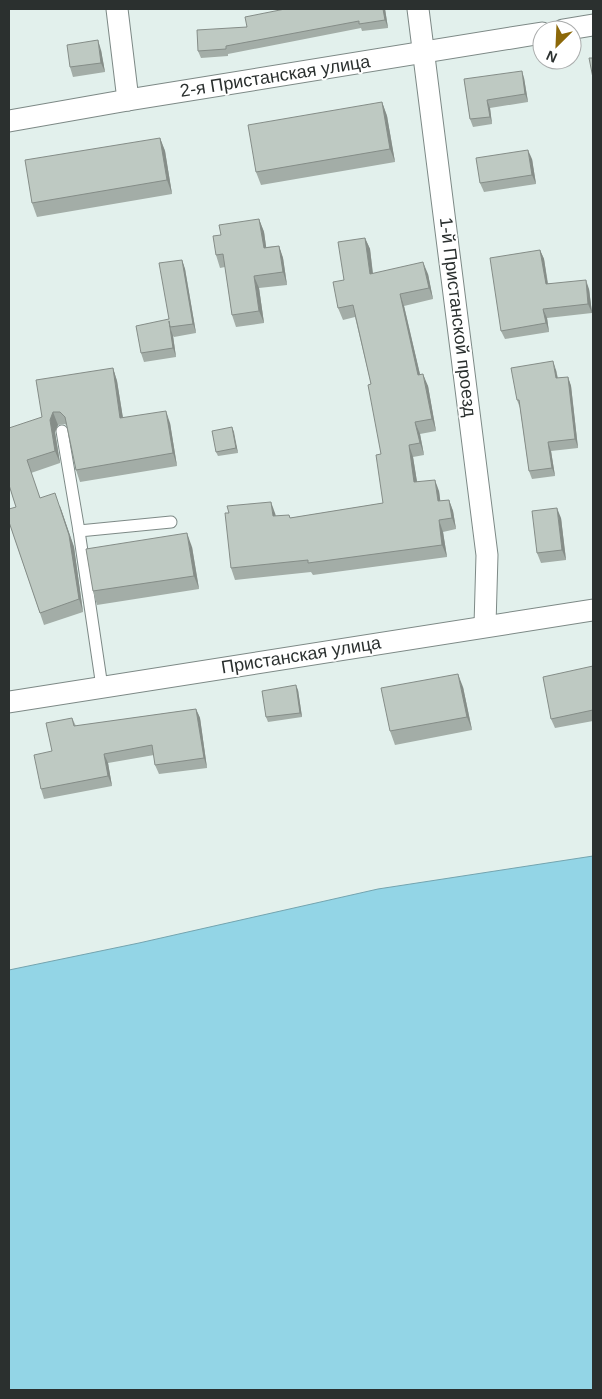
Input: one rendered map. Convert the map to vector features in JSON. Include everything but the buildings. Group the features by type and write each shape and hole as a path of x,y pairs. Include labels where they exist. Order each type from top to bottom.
{"street":[{"path":"117,9 128,100"},
{"name":"1-й Пристанской проезд","path":"418,9 425,52 487,555 485,625"},
{"name":"2-я Пристанская улица","path":"9,122 128,100 532,35"},
{"name":"Пристанская улица","path":"9,702 485,625 593,610"}],"lane":[{"path":"62,431 102,687"},
{"path":"79,531 171,522"}],"water":[{"path":"593,856 593,1390 9,1390 9,970 139,943 378,889"}]}
